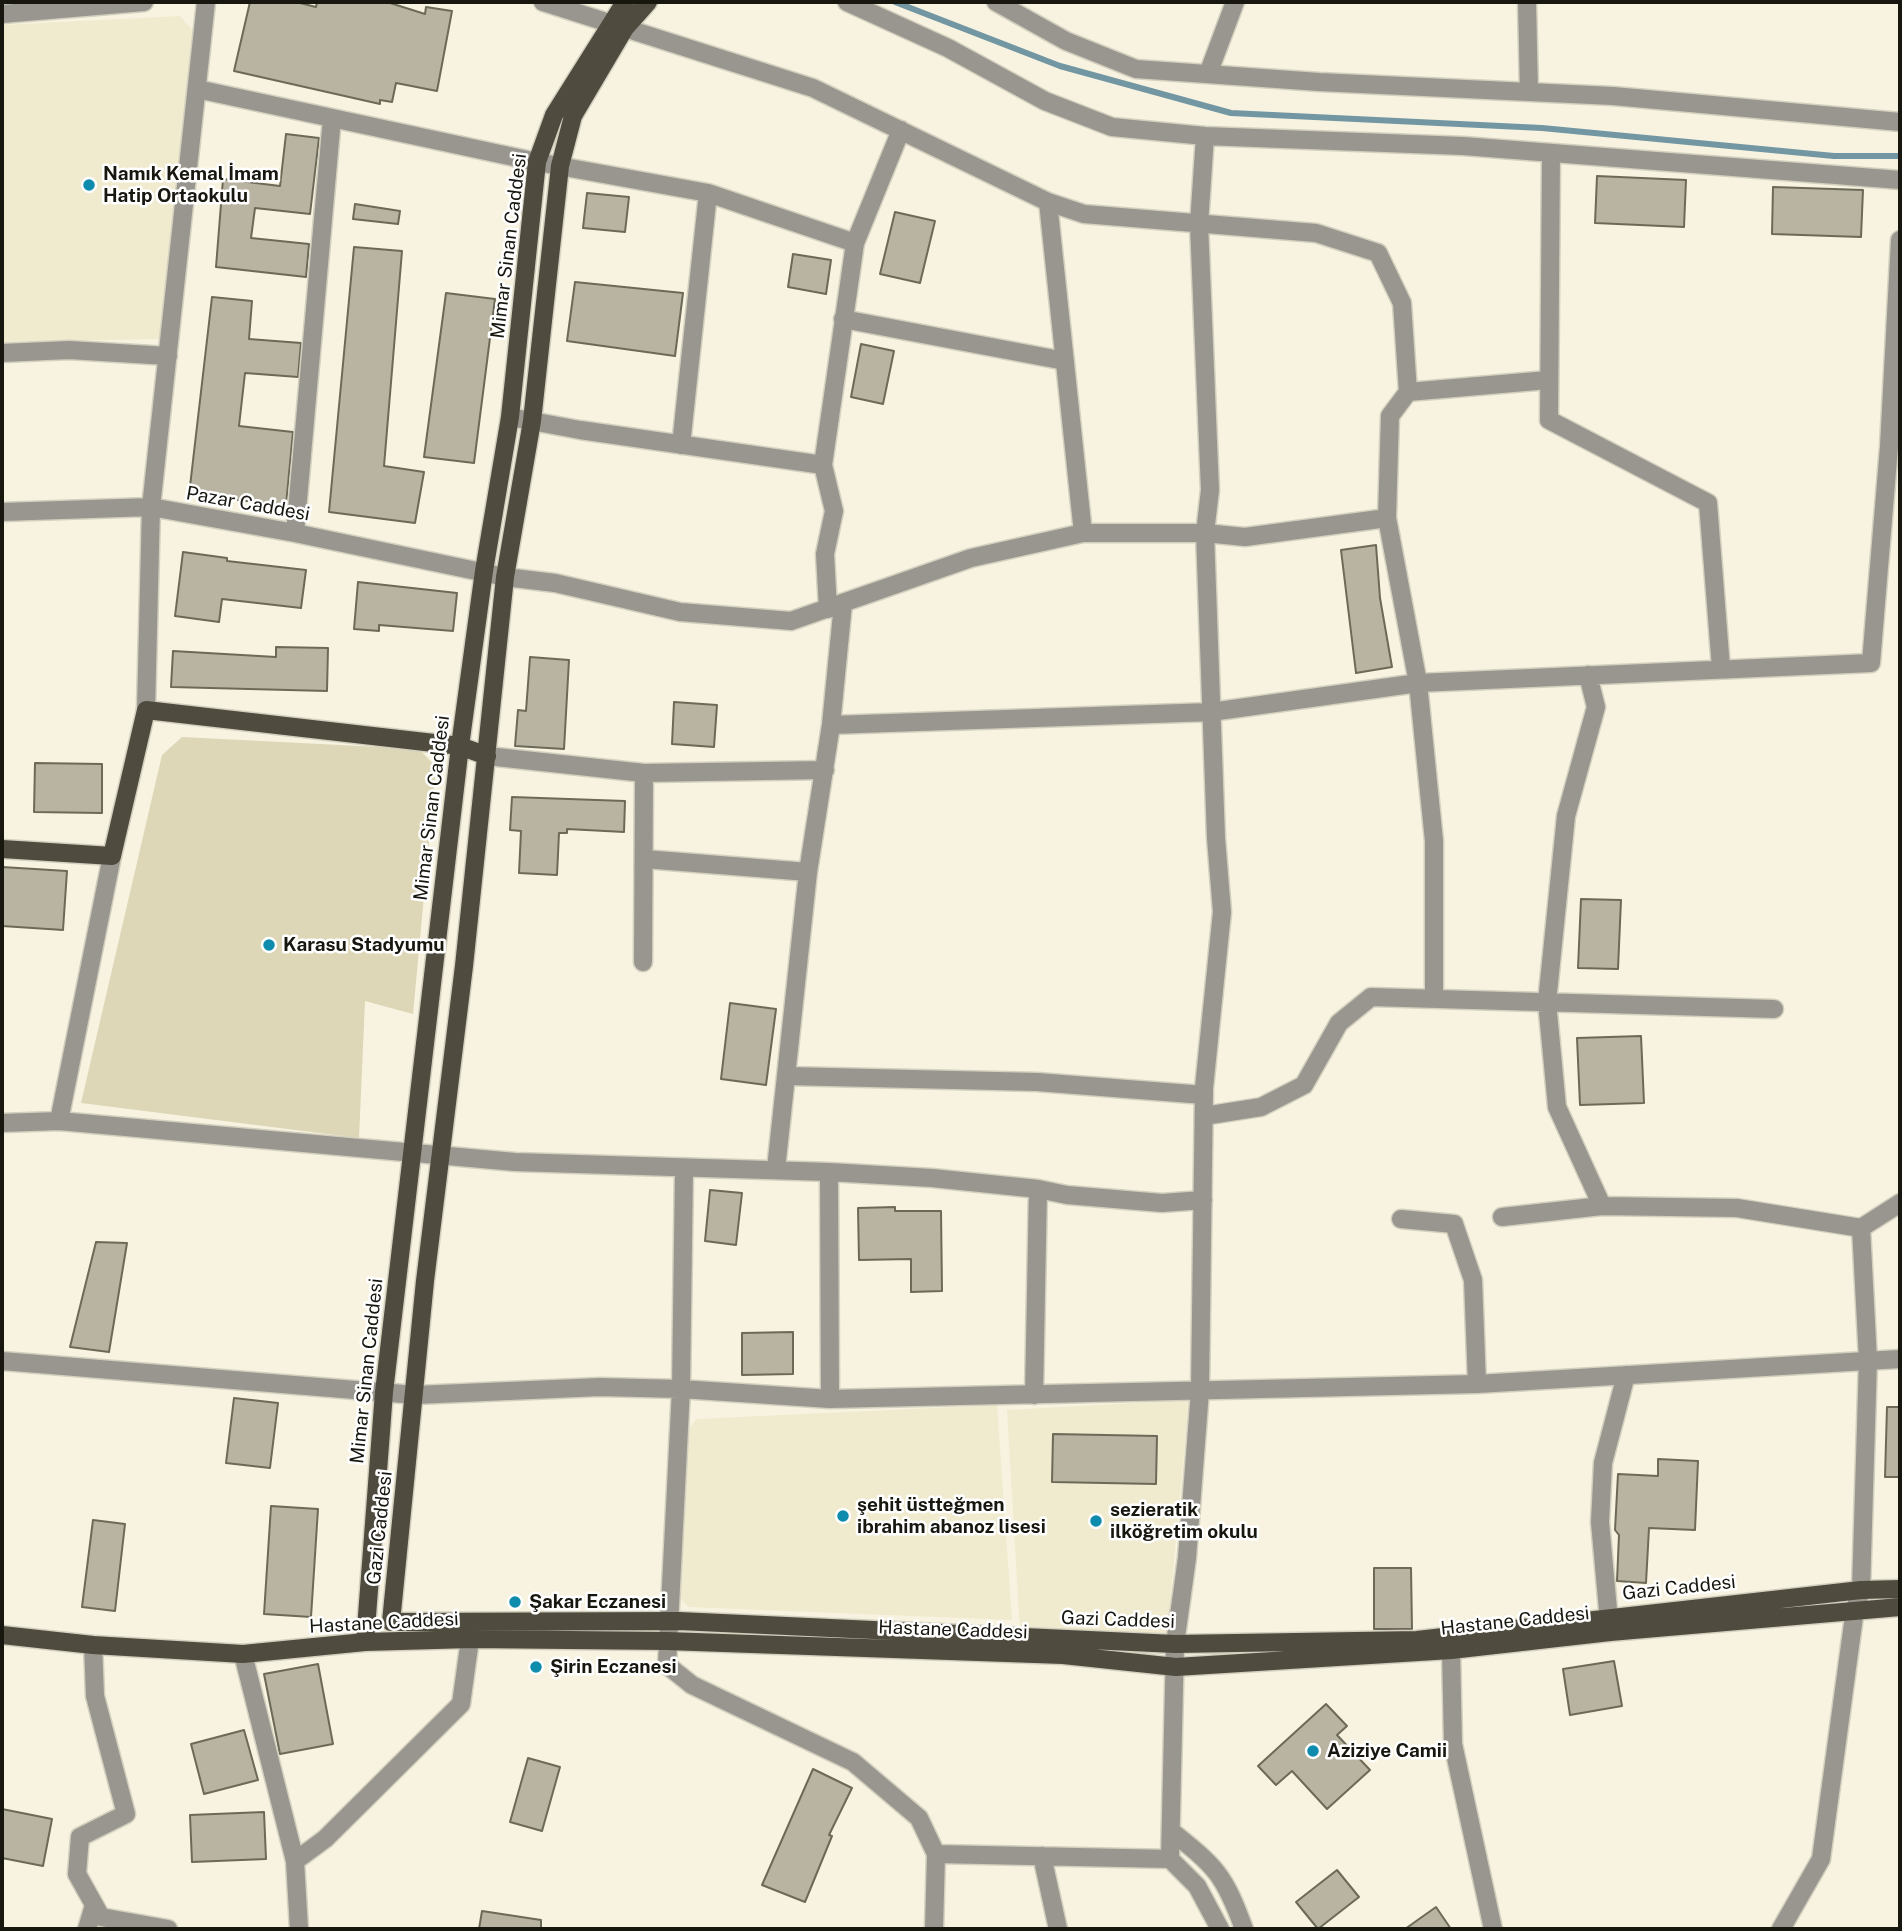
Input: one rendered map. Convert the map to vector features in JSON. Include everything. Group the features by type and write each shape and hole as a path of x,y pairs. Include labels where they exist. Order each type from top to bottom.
{"main road":[{"name":"Mimar Sinan Caddesi","path":"416,1395 425,1281 487,756 505,577 532,421 560,166 573,116 618,25 625,2"},
{"name":"Mimar Sinan Caddesi","path":"365,1642 384,1392 460,746 484,571 510,417 537,162 554,115 618,25 648,2"},
{"path":"2,849 112,856 146,710 460,746 487,756"},
{"name":"Gazi Caddesi","path":"416,1395 391,1622 471,1630 668,1621 1175,1644 1417,1640 1609,1624 1861,1590 1900,1589"},
{"name":"Hastane Caddesi","path":"2,1635 93,1645 243,1654 471,1630 667,1641 1063,1655 1176,1667 1451,1650 1609,1624 1900,1607"},
{"path":"365,1642 391,1622"}],"street":[{"path":"2,14 144,2"},
{"path":"146,710 151,507 206,2"},
{"path":"543,2 813,88 1048,202 1084,214 1316,233 1378,253 1402,303 1408,392 1390,416 1387,518 1418,683 1434,841 1434,999"},
{"path":"847,2 948,48 1045,101 1112,127 1205,136 1463,146 1900,180"},
{"path":"996,2 1066,41 1136,69 1613,96 1900,122"},
{"path":"1208,74 1235,2"},
{"path":"1527,2 1529,91"},
{"path":"197,89 537,162 708,193 855,243"},
{"path":"295,533 332,118"},
{"path":"776,1169 808,872 831,725 835,606 825,554 834,511 823,465 855,243 901,130"},
{"path":"1170,1859 1175,1644 1187,1558 1200,1391 1204,1095 1222,912 1216,838 1205,533 1210,490 1199,224 1205,136"},
{"path":"1550,154 1549,420 1708,503 1721,668"},
{"path":"681,445 708,193"},
{"path":"1048,202 1083,533"},
{"path":"831,725 1211,712 1418,683 1871,663 1889,447 1900,252"},
{"path":"843,319 1065,361"},
{"path":"2,353 69,351 168,356"},
{"path":"1408,392 1548,380"},
{"path":"510,417 823,465"},
{"name":"Pazar Caddesi","path":"2,512 151,507 295,533 505,577 555,583 680,612 790,621 971,558 1083,533 1205,533 1245,537 1387,518"},
{"path":"1588,675 1596,707 1566,816 1547,1002 1557,1107 1602,1206"},
{"path":"487,756 644,773 824,770"},
{"path":"643,961 644,773"},
{"path":"59,1121 112,856"},
{"path":"644,859 808,872"},
{"path":"1204,1116 1261,1107 1304,1085 1339,1023 1371,997 1774,1009"},
{"path":"787,1076 1037,1082 1204,1095"},
{"path":"2,1122 59,1121 440,1156 932,1178 1038,1189 1067,1195 1162,1203 1203,1200"},
{"path":"684,1169 681,1389 667,1665 692,1685 853,1762 919,1818 936,1854 934,1929"},
{"path":"829,1172 830,1399"},
{"path":"1034,1395 1038,1189"},
{"path":"1502,1217 1602,1206 1737,1208 1861,1228 1900,1203"},
{"path":"1401,1219 1454,1224 1473,1280 1477,1384"},
{"path":"1781,1929 1821,1858 1855,1609 1861,1590 1868,1360 1861,1228"},
{"path":"2,1361 416,1395 600,1387 681,1389 830,1399 1477,1384 1900,1359"},
{"path":"1609,1624 1600,1522 1603,1463 1626,1375"},
{"path":"295,1861 325,1839 461,1704 471,1630"},
{"path":"93,1645 95,1696 126,1814 80,1837 77,1874 101,1917 168,1929"},
{"path":"1451,1650 1453,1744 1493,1929"},
{"path":"243,1654 295,1861 299,1929"},
{"path":"1171,1831 1211,1863 1230,1889 1244,1929"},
{"path":"936,1854 1170,1859 1197,1886 1220,1929"},
{"path":"1042,1856 1058,1929"},
{"path":"87,1929 94,1905"}],"shaded area":[{"name":"Namık Kemal İmam Hatip Ortaokulu","path":"180,16 194,32 160,339 2,342 2,25"},
{"name":"Karasu Stadyumu","path":"182,737 419,749 436,767 413,1014 365,1001 359,1138 81,1103 162,755"},
{"name":"sezieratik ilköğretim okulu","path":"1189,1400 1167,1638 1020,1632 1007,1410"},
{"name":"şehit üstteğmen ibrahim abanoz lisesi","path":"997,1405 1012,1620 688,1607 679,1597 685,1435 696,1419"}],"building":[{"path":"250,2 296,2 316,7 317,2 387,2 425,14 426,7 452,11 437,91 396,83 392,102 380,100 380,104 234,71"},
{"path":"286,134 319,138 310,214 255,208 251,238 309,244 306,277 216,267 223,179 280,186"},
{"path":"1597,176 1686,180 1684,227 1595,223"},
{"path":"1773,187 1863,190 1861,237 1772,234"},
{"path":"587,193 629,197 625,232 583,228"},
{"path":"355,204 400,211 398,224 353,219"},
{"path":"895,212 935,221 920,283 880,274"},
{"path":"354,247 402,251 384,466 424,472 415,523 329,512"},
{"path":"793,254 831,260 826,294 788,287"},
{"path":"575,282 683,293 675,356 567,341"},
{"path":"446,293 495,299 474,463 424,457"},
{"path":"212,297 252,301 249,339 301,343 298,377 245,373 239,426 293,432 286,505 189,495"},
{"path":"861,344 894,351 883,404 851,397"},
{"path":"1376,545 1380,598 1392,667 1356,673 1341,550"},
{"path":"183,552 227,558 227,561 306,570 301,608 222,599 219,622 175,616"},
{"path":"358,582 457,593 453,631 379,625 379,631 354,629"},
{"path":"276,647 328,648 327,691 171,687 173,651 276,657"},
{"path":"530,657 569,660 564,749 515,746 518,710 526,711"},
{"path":"674,702 717,705 714,747 672,744"},
{"path":"35,763 102,764 102,813 34,812"},
{"path":"512,797 625,801 624,832 567,829 567,833 559,833 557,875 519,873 521,831 510,830"},
{"path":"2,867 67,871 63,930 2,926"},
{"path":"1581,899 1621,900 1618,969 1578,968"},
{"path":"730,1003 776,1009 766,1085 721,1079"},
{"path":"1641,1036 1644,1103 1580,1105 1577,1038"},
{"path":"710,1190 742,1193 736,1245 705,1241"},
{"path":"895,1207 895,1211 941,1211 942,1291 911,1292 911,1259 859,1260 858,1208"},
{"path":"96,1242 127,1243 109,1352 70,1347"},
{"path":"793,1332 793,1374 742,1375 742,1333"},
{"path":"234,1398 278,1403 270,1468 226,1463"},
{"path":"1887,1407 1900,1407 1900,1477 1885,1477"},
{"path":"1053,1434 1157,1436 1156,1484 1052,1482"},
{"path":"1658,1459 1698,1461 1695,1530 1649,1528 1646,1583 1617,1581 1619,1535 1615,1530 1618,1474 1658,1476"},
{"path":"271,1506 318,1509 311,1617 264,1614"},
{"path":"93,1520 125,1524 115,1611 82,1607"},
{"path":"1374,1568 1411,1568 1412,1629 1374,1629"},
{"path":"1614,1661 1622,1706 1570,1715 1563,1669"},
{"path":"318,1664 333,1744 280,1754 264,1674"},
{"name":"Aziziye Camii","path":"1326,1704 1347,1726 1337,1735 1370,1770 1327,1809 1292,1771 1276,1785 1258,1766"},
{"path":"244,1730 258,1780 204,1794 191,1744"},
{"path":"528,1758 560,1767 542,1831 510,1822"},
{"path":"813,1769 852,1788 829,1835 832,1836 805,1902 762,1885"},
{"path":"2,1809 52,1819 43,1866 2,1858"},
{"path":"264,1812 266,1859 192,1862 190,1815"},
{"path":"1337,1870 1359,1897 1318,1929 1296,1902"},
{"path":"1436,1907 1451,1929 1405,1929"},
{"path":"482,1911 541,1920 541,1929 479,1929"}],"waterway":[{"path":"895,2 1060,66 1231,113 1542,128 1834,156 1900,156"}],"place":[{"name":"Namık Kemal İmam Hatip Ortaokulu","path":"89,185"},
{"name":"Karasu Stadyumu","path":"269,945"},
{"name":"şehit üstteğmen ibrahim abanoz lisesi","path":"843,1516"},
{"name":"sezieratik ilköğretim okulu","path":"1096,1521"},
{"name":"Şakar Eczanesi","path":"515,1602"},
{"name":"Şirin Eczanesi","path":"536,1667"},
{"name":"Aziziye Camii","path":"1313,1751"}]}
